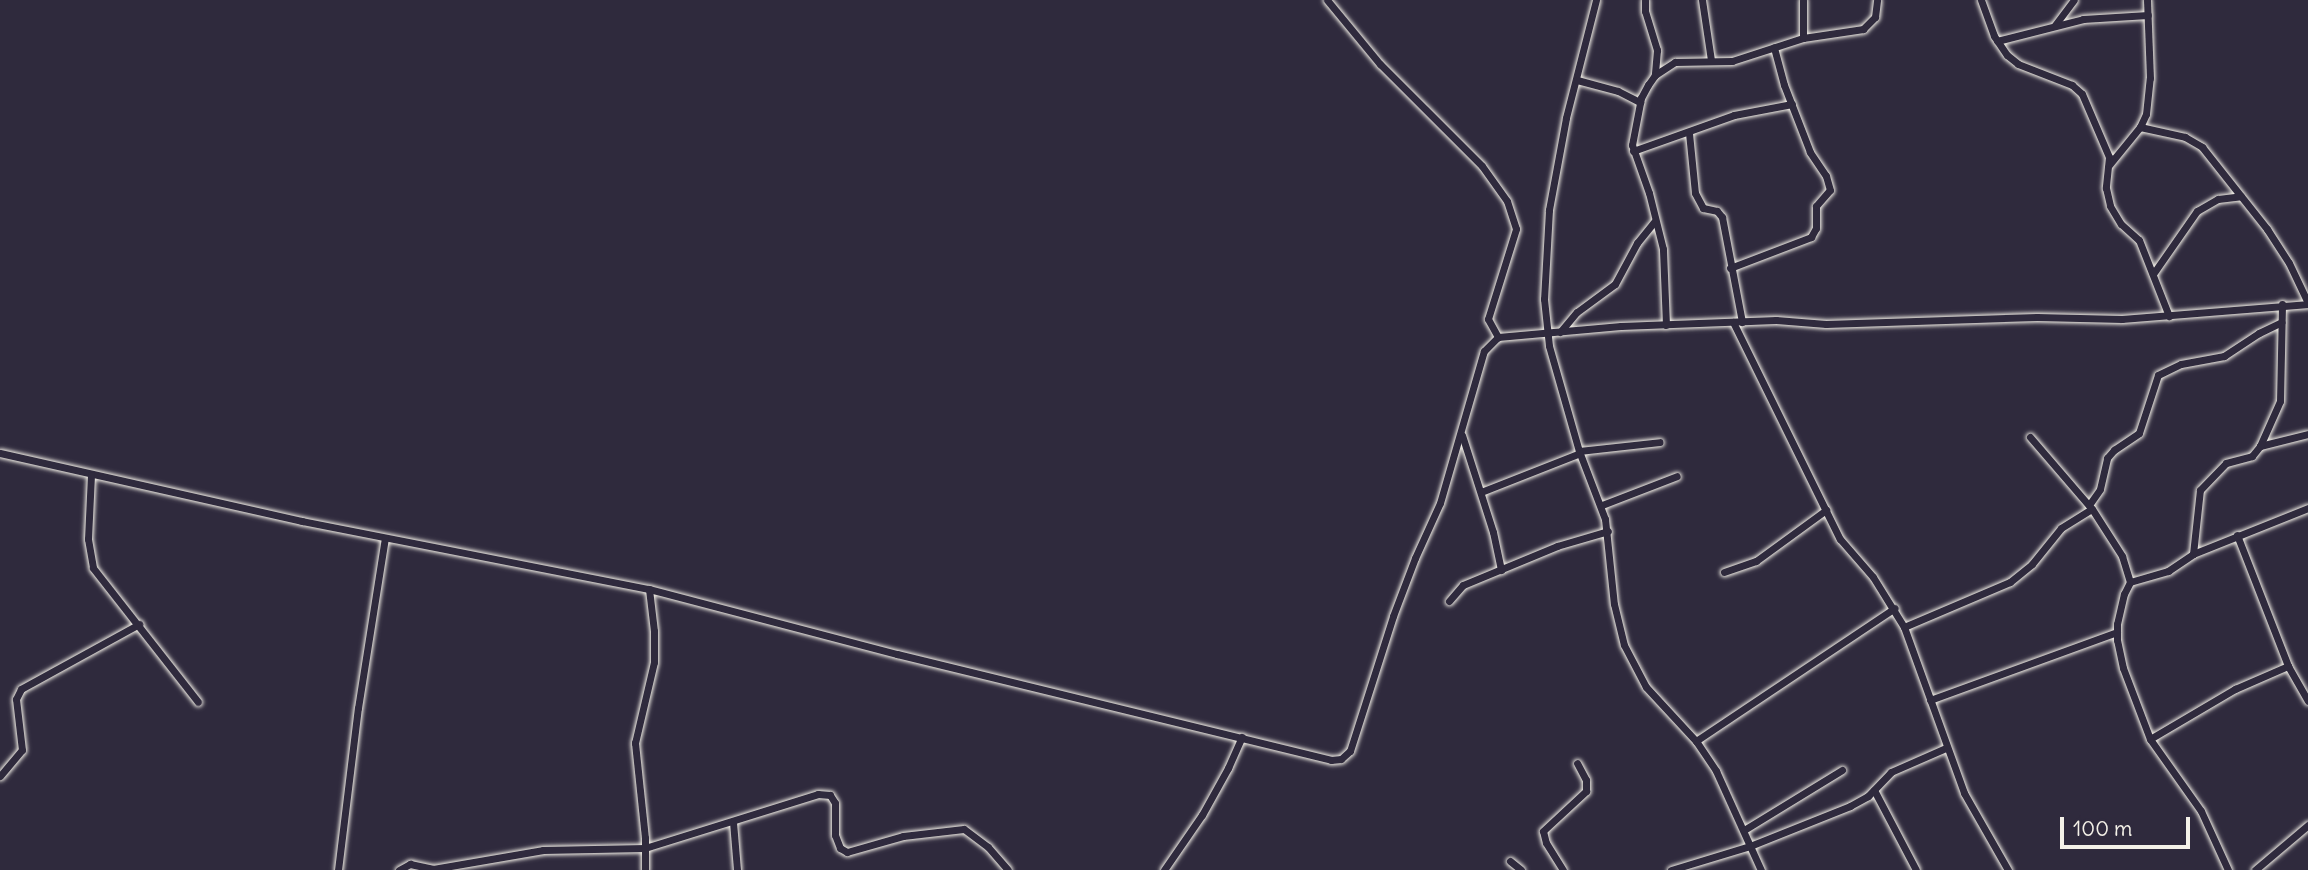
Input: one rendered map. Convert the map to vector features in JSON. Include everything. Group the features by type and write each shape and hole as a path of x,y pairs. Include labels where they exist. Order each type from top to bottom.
{"street":[{"path":"1327,0 1403,88 1482,166 1507,201 1516,229 1488,319 1497,337"},
{"path":"1596,0 1566,118 1549,210 1544,299 1547,333 1579,452 1602,505 1608,531 1614,604 1624,645 1646,687 1696,741 1716,771 1761,870"},
{"path":"1645,0 1645,11 1657,50 1655,75 1640,102 1633,151 1649,193 1665,264 1666,325"},
{"path":"1702,0 1711,60"},
{"path":"1803,0 1803,37"},
{"path":"1655,75 1675,62 1731,61 1803,37 1863,29 1875,17 1877,0"},
{"path":"1981,0 1997,41 2018,64 2061,80 2082,94 2107,150 2109,166 2106,187 2110,206 2120,224 2137,237 2169,316"},
{"path":"2055,25 2074,0"},
{"path":"2109,166 2140,127 2146,114 2150,78 2147,0"},
{"path":"1997,41 2083,19 2148,15"},
{"path":"1730,268 1811,237 1816,228 1816,206 1830,190 1826,176 1810,152 1774,47"},
{"path":"1577,80 1618,91 1640,102"},
{"path":"1633,151 1734,115 1792,104"},
{"path":"0,453 386,538 649,589 908,657 1331,760 1341,759 1350,751 1394,615 1415,558 1440,503 1484,351 1497,337 1776,320 1826,324 2169,316 2282,304 2308,304 2289,263 2241,196 2195,141 2140,127"},
{"path":"1689,133 1695,193 1703,208 1721,214 1737,322 1840,539 1873,577 1895,608 1964,793 2008,870"},
{"path":"2152,274 2197,211 2218,199 2241,196"},
{"path":"1560,332 1577,312 1615,284 1637,243 1655,221"},
{"path":"2193,554 2200,490 2226,463 2252,456 2260,446 2280,401 2282,304"},
{"path":"1904,627 2010,582 2032,564 2061,528 2090,507 2100,489 2108,458 2114,450 2139,433 2158,375 2181,364 2224,356 2259,333 2282,322"},
{"path":"2260,446 2308,434"},
{"path":"1461,435 1481,492 1501,570"},
{"path":"2031,437 2090,507 2122,555 2130,582"},
{"path":"1481,492 1579,452 1660,442"},
{"path":"91,475 88,524 91,562 98,576 139,624 198,702"},
{"path":"1602,505 1676,476"},
{"path":"2228,870 2201,811 2150,739 2128,683 2117,632 2123,594 2130,582 2168,570 2193,554 2308,508"},
{"path":"1724,572 1756,561 1826,510"},
{"path":"1449,601 1460,587 1556,546 1608,531"},
{"path":"2237,535 2288,666 2308,701"},
{"path":"338,870 358,708 386,538"},
{"path":"645,870 635,743 654,662 654,631 649,589"},
{"path":"1696,741 1895,608"},
{"path":"0,776 22,750 16,699 21,689 139,624"},
{"path":"1930,700 2117,632"},
{"path":"2150,739 2235,689 2288,666"},
{"path":"1164,870 1208,805 1242,737"},
{"path":"1671,870 1750,846 1850,806 1874,790 1891,772 1946,748"},
{"path":"1563,870 1546,843 1544,831 1586,791 1586,780 1577,763"},
{"path":"1744,830 1842,770"},
{"path":"1874,790 1916,870"},
{"path":"399,870 410,864 433,869 543,850 645,848 733,822 775,805 818,794 830,795 835,803 837,843 847,852 903,836 964,829 988,847 1008,870"},
{"path":"733,822 737,870"},
{"path":"2255,870 2308,825"},
{"path":"1510,861 1521,870"}]}
